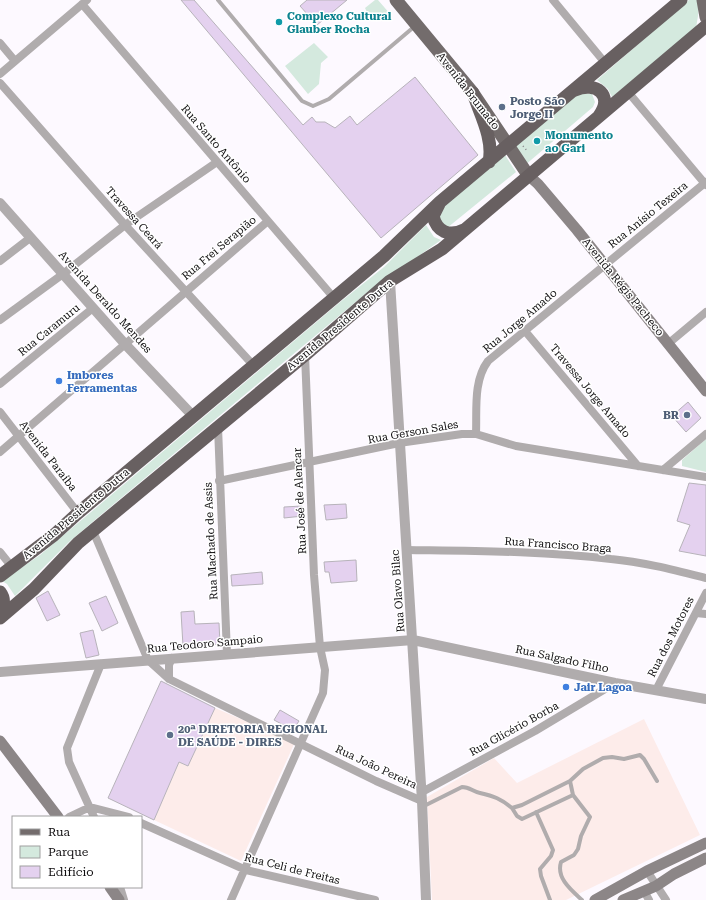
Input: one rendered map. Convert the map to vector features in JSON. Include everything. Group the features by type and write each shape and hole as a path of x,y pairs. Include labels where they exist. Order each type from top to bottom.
{"highway":[{"name":"Avenida Presidente Dutra","path":"0,576 54,535 78,513 254,366 384,256 440,202 681,0"},
{"name":"Avenida Presidente Dutra","path":"0,616 34,588 62,558 93,531 305,355 390,280 442,249 706,26"},
{"path":"574,90 588,86 596,88 600,91 603,96 604,106 598,117"},
{"path":"472,93 489,140 489,162"},
{"path":"440,202 433,216 437,227 444,232 449,233 464,230"},
{"path":"0,592 4,598 0,616"}],"main road":[{"name":"Avenida Brumado","path":"396,0 472,93 509,145 528,175 538,184"},
{"path":"703,0 706,17"},
{"name":"Avenida Régis Pacheco","path":"538,184 669,343 706,391"},
{"path":"0,741 57,816"},
{"path":"595,900 706,843"},
{"path":"623,900 646,896 656,886 674,874 706,858"},
{"path":"111,888 119,900"}],"street":[{"path":"553,0 606,64"},
{"path":"0,74 85,2"},
{"name":"Rua Santo Antônio","path":"85,2 217,162 334,298"},
{"path":"0,43 15,61"},
{"name":"Travessa Ceará","path":"0,83 185,292 254,366"},
{"path":"628,92 706,184"},
{"path":"0,320 63,274 125,225 217,162"},
{"name":"Rua Anísio Texeira","path":"605,265 706,184"},
{"name":"Avenida Deraldo Mendes","path":"0,203 125,344 193,416"},
{"name":"Rua Frei Serapião","path":"0,452 268,221"},
{"path":"0,261 30,238"},
{"name":"Rua Jorge Amado","path":"476,434 478,386 481,372 488,361 605,265"},
{"name":"Rua Olavo Bilac","path":"390,280 399,443 413,640 426,900"},
{"name":"Rua Caramuru","path":"0,384 93,308"},
{"path":"669,343 706,312"},
{"name":"Travessa Jorge Amado","path":"525,330 638,466"},
{"name":"Rua José de Alencar","path":"231,900 246,870 323,693 324,670 320,647 309,463 305,355"},
{"name":"Avenida Paraíba","path":"0,412 78,513"},
{"name":"Rua Machado de Assis","path":"218,427 227,654"},
{"name":"Rua Gerson Sales","path":"220,481 399,443 444,436 476,434 516,446 706,477"},
{"path":"663,470 706,434"},
{"path":"93,531 148,660"},
{"name":"Rua Francisco Braga","path":"407,550 506,552 611,559 657,566 706,578"},
{"path":"0,552 12,567"},
{"name":"Rua dos Motores","path":"656,690 706,593"},
{"path":"696,613 706,614"},
{"name":"Rua Teodoro Sampaio","path":"0,672 413,640"},
{"name":"Rua Salgado Filho","path":"413,640 615,683 706,699"},
{"path":"169,679 169,665 172,658"},
{"name":"Rua João Pereira","path":"148,660 169,679 422,800"},
{"path":"94,816 69,762 67,748 101,664"},
{"name":"Rua Glicério Borba","path":"422,800 615,683"},
{"path":"71,816 90,807 125,816"},
{"name":"Rua Celi de Freitas","path":"142,822 246,870 375,900"},
{"path":"647,872 666,900"},
{"path":"120,888 124,900"}],"lane":[{"path":"218,0 302,101 313,106 329,99 416,25"},
{"path":"512,808 522,805 570,781 583,769 603,758 612,757 624,759 640,755 657,781"},
{"path":"570,781 573,794 590,817 580,836 578,850 561,862 560,870 566,886 582,900"},
{"path":"422,800 462,787 467,787 479,793 496,796 512,808 519,818 522,819 573,794"},
{"path":"536,812 553,850 551,856 540,869 550,900"}],"shaded area":[{"path":"215,708 295,742 241,861 154,820 179,762 188,766"},
{"path":"644,719 700,835 566,900 432,900 427,797 494,758 517,783"}],"green space":[{"path":"375,0 378,0 391,15 390,20 386,16 367,12 365,8"},
{"path":"689,0 699,0 696,28 612,97 608,89 597,80"},
{"path":"314,43 328,57 321,63 319,84 308,94 285,66"},
{"path":"578,93 592,94 595,102 593,107 524,166 513,148"},
{"path":"505,155 516,172 447,228 436,217 439,209"},
{"path":"426,225 434,237 441,240 364,295 69,542 15,596 7,584 2,581 40,555 339,303 384,267"},
{"path":"706,439 706,472 682,466 682,460"}],"building":[{"path":"181,0 194,0 303,125 312,117 316,122 325,122 335,128 350,116 357,125 415,77 478,155 381,238"},
{"path":"307,0 347,0 317,25 300,6"},
{"path":"688,402 701,418 686,432 672,416"},
{"path":"689,483 706,485 706,556 679,551 690,525 677,521"},
{"path":"346,504 347,518 326,520 324,505"},
{"path":"302,506 303,516 284,518 284,507"},
{"path":"356,560 357,581 331,583 329,572 325,572 324,562"},
{"path":"262,572 263,584 232,586 231,575"},
{"path":"48,591 60,615 47,621 36,598"},
{"path":"106,596 118,623 102,631 89,603"},
{"path":"194,611 195,624 219,623 220,644 183,646 181,612"},
{"path":"93,630 99,655 86,658 80,633"},
{"name":"20ª DIRETORIA REGIONAL DE SAÚDE - DIRES","path":"161,681 215,708 188,766 179,762 154,820 108,798"},
{"path":"280,710 299,721 293,730 274,720"}],"place":[{"name":"Complexo Cultural Glauber Rocha","path":"279,22"},
{"name":"Posto São Jorge II","path":"502,107"},
{"name":"Monumento ao Gari","path":"537,141"},
{"name":"Imbores Ferramentas","path":"59,381"},
{"name":"BR","path":"687,415"},
{"name":"Jair Lagoa","path":"566,687"},
{"name":"20ª DIRETORIA REGIONAL DE SAÚDE - DIRES","path":"170,735"}]}
